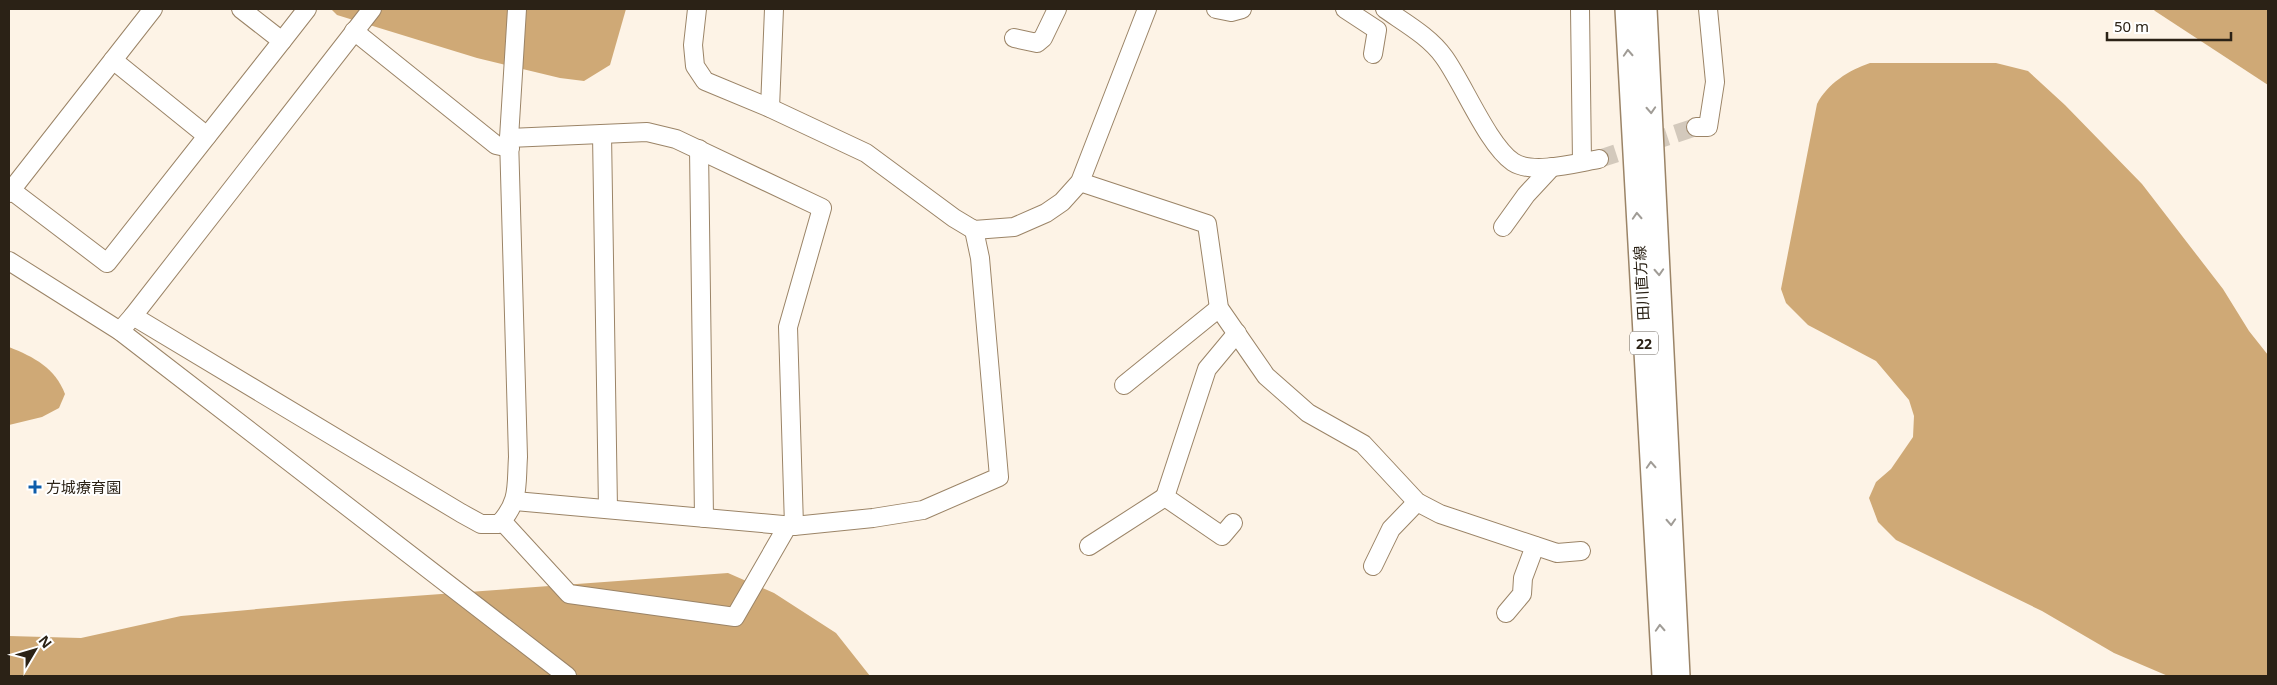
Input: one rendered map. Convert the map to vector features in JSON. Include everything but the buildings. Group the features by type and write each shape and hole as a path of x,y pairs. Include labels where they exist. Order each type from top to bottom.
{"main road":[{"name":"田川直方線","path":"1626,9 1663,676"},
{"name":"田川直方線","path":"1646,9 1679,676"}],"street":[{"path":"154,9 10,192 107,263 307,9"},
{"path":"241,9 282,41"},
{"path":"120,331 372,9"},
{"path":"133,316 481,524 499,524 509,514 516,501 518,457 510,143 518,9"},
{"path":"697,9 693,45 694,66 705,81 770,108 866,153 954,218 974,230 1014,227 1038,217 1062,202 1080,182 1147,9"},
{"path":"770,108 774,9"},
{"path":"1014,38 1037,43 1043,38 1057,9"},
{"path":"1216,9 1231,12 1242,9"},
{"path":"1344,9 1377,30 1373,54"},
{"path":"1386,9 1416,31 1444,56 1496,144 1513,162 1542,169 1590,160 1580,9"},
{"path":"1696,127 1708,127 1715,82 1708,9"},
{"path":"354,32 496,145 602,134 647,132 676,139 822,208 788,327 791,525 735,617 569,594 502,521"},
{"path":"113,60 207,136"},
{"path":"602,134 608,509"},
{"path":"699,150 704,518"},
{"path":"1503,227 1526,195 1552,167"},
{"path":"1080,182 1207,224 1219,308 1266,376 1308,413 1363,444 1417,502 1440,514 1557,553 1580,551"},
{"path":"516,501 791,525 873,518 923,510 999,477 980,258 974,230"},
{"path":"9,261 120,331 567,676"},
{"path":"1124,385 1219,308"},
{"path":"1089,546 1165,498 1207,369 1237,333"},
{"path":"1165,498 1222,536 1233,523"},
{"path":"1373,566 1391,529 1417,502"},
{"path":"1506,613 1522,594 1523,578 1536,546"}],"shaded area":[{"path":"331,9 626,9 610,65 584,81 560,78 477,58 337,15"},
{"path":"2153,9 2268,9 2268,85 2155,11"},
{"path":"1870,63 1996,63 2028,71 2065,105 2142,184 2223,289 2249,331 2268,355 2268,676 2168,676 2114,653 2042,611 1896,540 1878,522 1869,498 1876,482 1891,469 1913,437 1914,416 1909,400 1876,361 1808,325 1786,303 1781,289 1817,104 1827,90 1839,79"},
{"path":"9,347 43,364 56,377 65,394 59,408 42,417 9,425"},
{"path":"728,573 774,593 836,633 870,676 9,676 9,636 81,638 181,616 345,601"}],"tunnel":[{"path":"1599,159 1696,127"}],"place":[{"name":"方城療育園","path":"35,487"}]}
